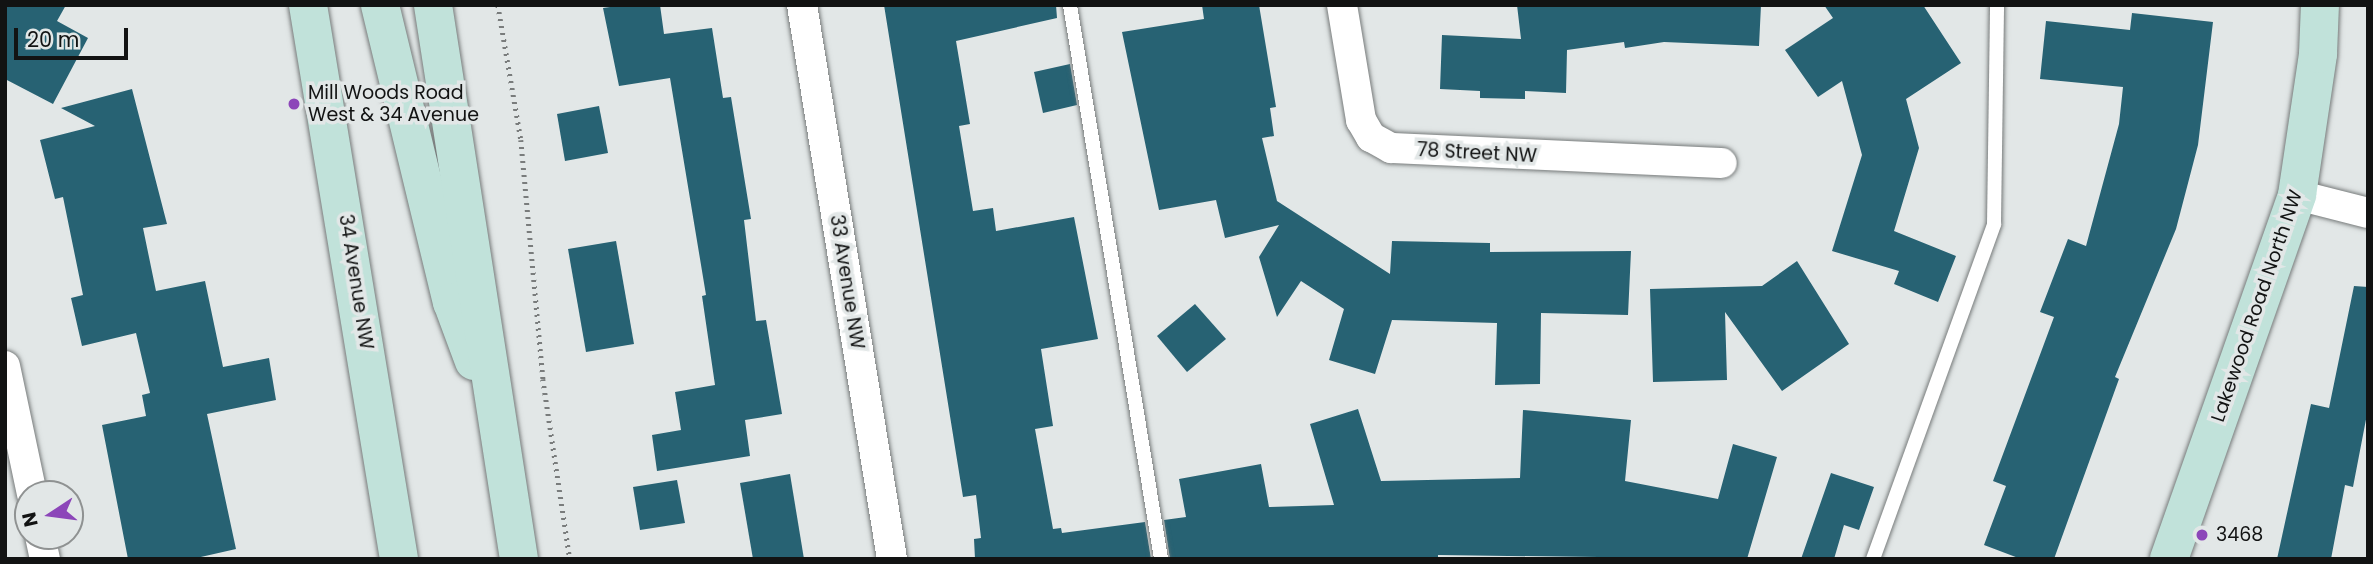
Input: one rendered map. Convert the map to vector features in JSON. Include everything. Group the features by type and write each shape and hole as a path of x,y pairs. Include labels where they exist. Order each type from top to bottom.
{"main road":[{"name":"34 Avenue NW","path":"308,5 399,559"},
{"path":"380,5 452,302 502,438"},
{"path":"433,5 519,559"},
{"name":"Lakewood Road North NW","path":"2169,559 2297,195 2318,54 2320,5"}],"street":[{"name":"33 Avenue NW","path":"802,5 892,559"},
{"name":"78 Street NW","path":"1342,5 1361,121 1371,137 1391,148 1723,163"},
{"path":"2297,195 2368,213"},
{"path":"5,366 29,480"}],"lane":[{"path":"1070,5 1161,559"},
{"path":"1873,559 1994,225 1997,5"}],"path":[{"path":"498,5 521,140 543,379 570,559"}],"building":[{"path":"5,5 66,5 57,21 88,38 53,104 5,79"},
{"path":"660,5 664,34 712,28 723,98 731,97 751,219 744,220 756,321 766,320 782,414 745,420 750,456 657,471 652,435 681,430 675,392 715,385 702,296 706,295 670,78 619,86 603,8"},
{"path":"884,5 1056,5 1057,18 956,41 970,124 959,126 973,211 993,208 996,231 1074,217 1098,339 1041,349 1053,426 1035,429 1053,529 1061,528 1062,533 1145,522 1151,559 975,559 974,539 981,538 976,495 963,497"},
{"path":"1202,5 1259,5 1276,107 1270,108 1274,136 1262,138 1277,201 1390,274 1392,241 1490,243 1490,252 1631,251 1628,315 1541,313 1540,384 1495,385 1497,323 1392,320 1375,374 1329,360 1344,309 1301,281 1277,317 1259,257 1279,225 1225,238 1216,200 1159,210 1122,32 1204,19"},
{"path":"1517,5 1761,5 1759,46 1664,42 1625,48 1624,42 1567,50 1566,93 1525,91 1525,99 1480,98 1480,91 1440,89 1442,35 1521,39"},
{"path":"1824,5 1923,5 1961,63 1906,99 1919,148 1894,231 1956,256 1938,302 1894,284 1899,271 1832,251 1862,155 1842,81 1818,97 1785,50 1833,18"},
{"path":"2132,13 2213,22 2198,145 2176,229 2115,377 2119,379 2054,559 2021,559 1984,545 2006,486 1993,481 2054,317 2040,312 2068,239 2086,246 2119,124 2123,87 2040,79 2046,21 2130,30"},
{"path":"1070,64 1077,105 1043,113 1034,72"},
{"path":"132,89 167,224 143,228 156,291 205,281 223,367 269,358 276,400 207,414 236,549 192,559 128,559 102,425 146,416 142,395 150,393 136,333 82,346 71,298 83,295 63,197 55,199 40,140 95,126 61,108"},
{"path":"599,106 608,153 565,161 557,114"},
{"path":"616,241 634,344 586,352 568,249"},
{"path":"1797,261 1849,344 1782,391 1725,312 1727,380 1653,382 1650,289 1762,286"},
{"path":"2354,286 2368,287 2368,409 2353,487 2345,485 2331,559 2277,559 2311,404 2329,408"},
{"path":"1195,304 1226,339 1187,372 1157,336"},
{"path":"1358,409 1381,481 1520,478 1523,410 1631,420 1625,481 1718,499 1733,444 1777,457 1747,559 1438,555 1438,559 1170,559 1164,520 1186,517 1179,479 1261,464 1269,507 1334,505 1310,424"},
{"path":"1831,473 1874,487 1859,530 1844,525 1834,559 1801,559"},
{"path":"790,474 804,559 753,559 740,483"},
{"path":"677,480 685,523 640,530 633,487"}],"place":[{"name":"Mill Woods Road West & 34 Avenue","path":"294,104"},
{"name":"3468","path":"2202,535"}]}
